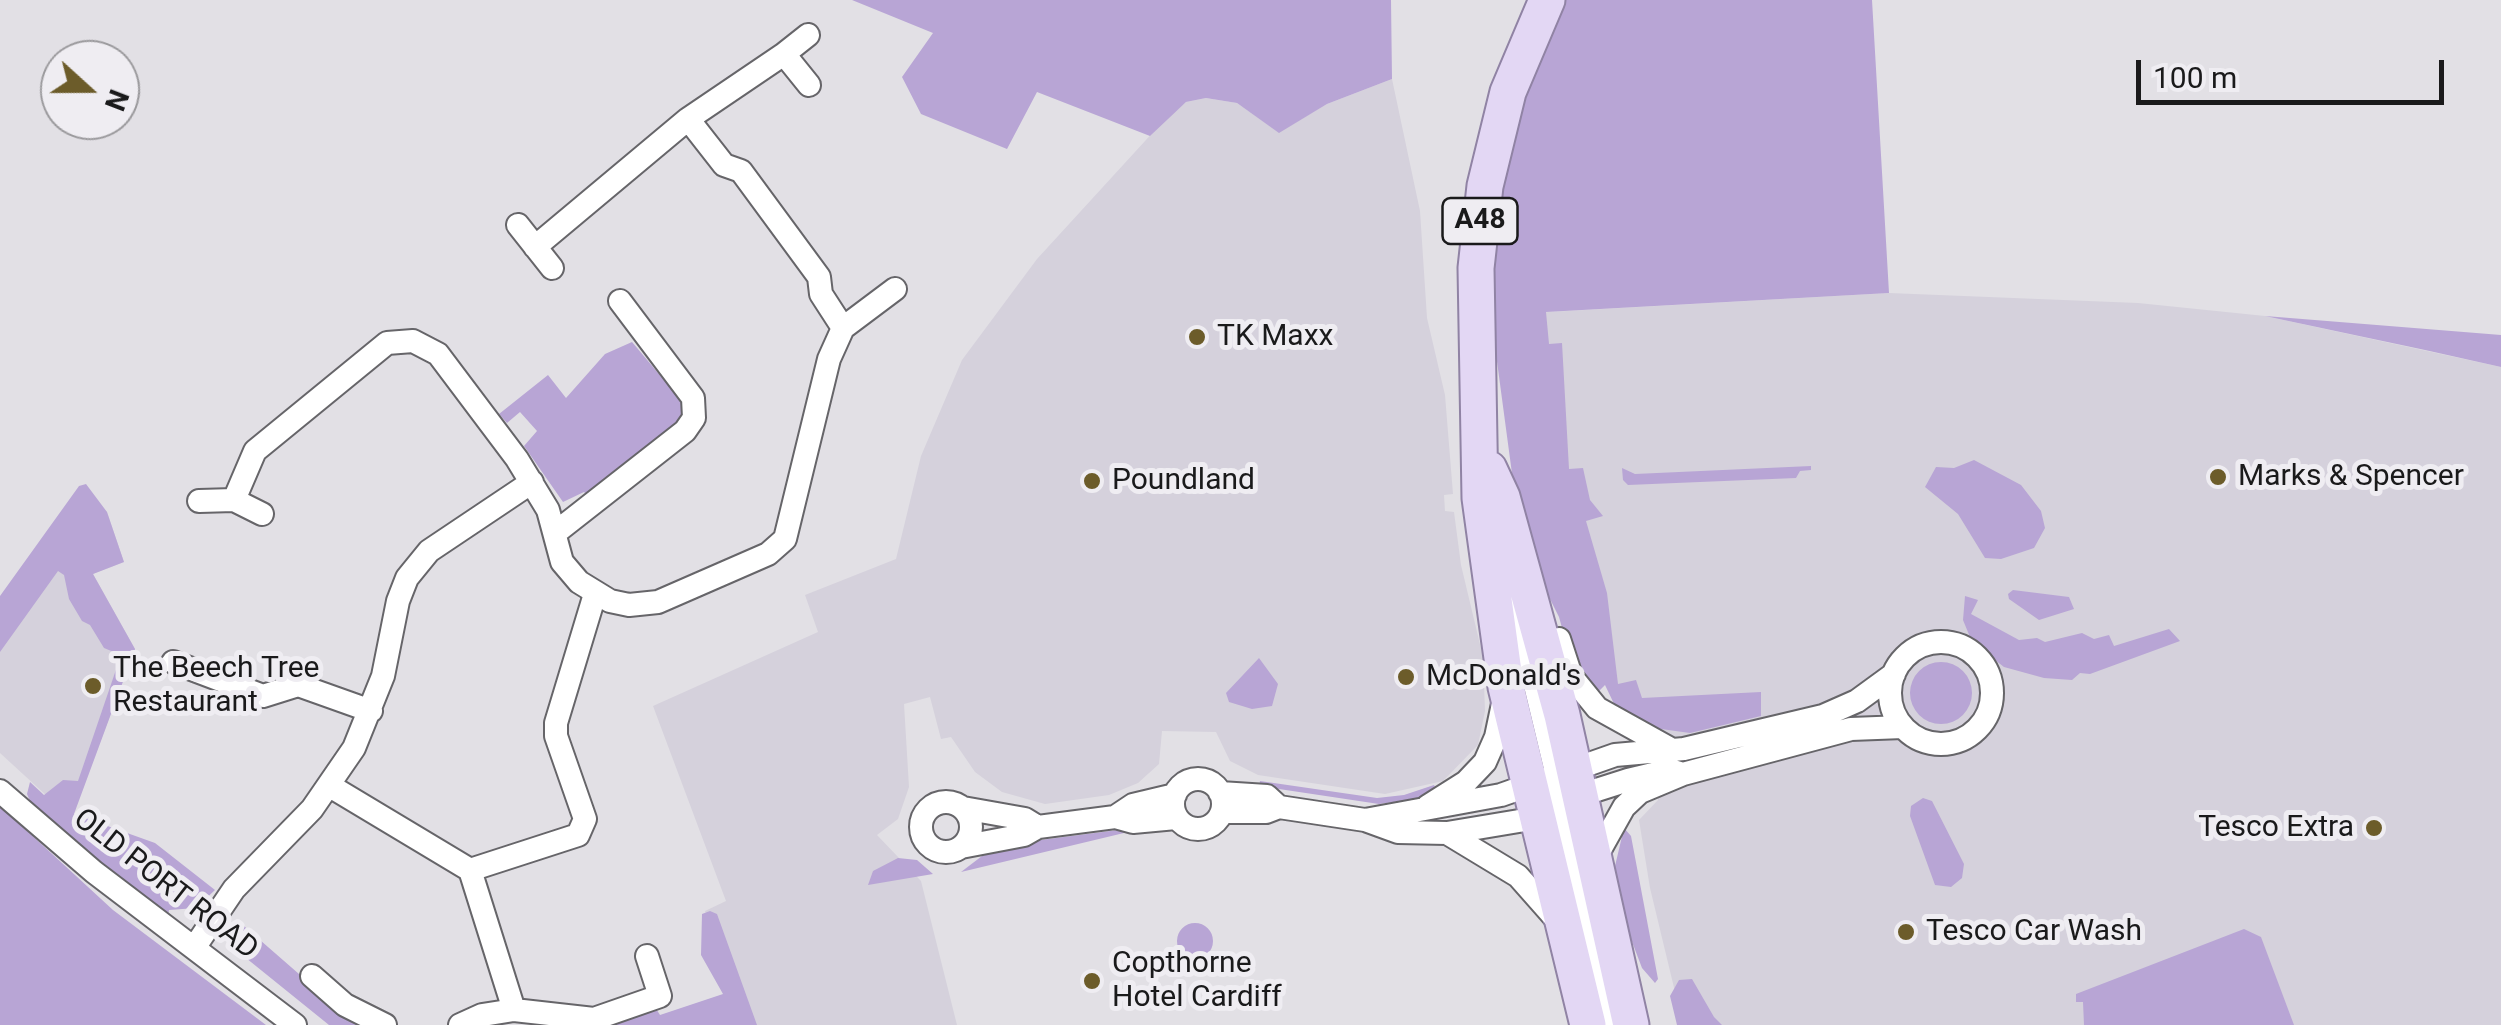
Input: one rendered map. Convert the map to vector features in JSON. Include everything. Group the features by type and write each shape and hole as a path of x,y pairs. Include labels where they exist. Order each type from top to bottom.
{"main road":[{"name":"A48","path":"1548,0 1508,92 1484,186 1476,285 1483,454 1480,498 1506,687 1556,792 1596,856 1631,1025"},
{"name":"A48","path":"1483,454 1502,498 1526,579 1556,792 1567,934 1588,1025"}],"street":[{"path":"535,248 688,120 808,35"},
{"path":"784,54 809,85"},
{"path":"688,120 724,165 740,171 774,216 819,277 821,294 843,328"},
{"path":"518,225 552,268"},
{"path":"234,500 255,451 366,358 398,341 426,345 438,354 532,482 555,533 562,562 595,594 644,605 778,548 790,525 822,380 843,328 895,289"},
{"path":"555,533 685,431 694,418 693,398 620,301"},
{"path":"194,948 234,889 330,786 354,748 371,710 408,578 430,551 464,524 532,482"},
{"path":"1502,498 1502,535 1518,621 1606,1025"},
{"path":"199,501 234,500 262,514"},
{"path":"1526,579 1554,620 1564,660 1583,693 1605,715 1672,750"},
{"path":"470,870 584,829 556,723 595,594"},
{"path":"1038,827 1025,819 938,803 927,810 921,826 931,847 947,852 1024,834 1038,827 1115,817 1133,822 1176,806 1193,779 1210,781 1221,802 1266,812 1280,807 1365,820 1398,832 1447,833 1556,792 1631,752 1672,750 1833,713 1894,674 1905,657 1918,647 1950,643 1978,658 1991,688 1983,721 1956,742 1922,740 1903,727 1890,702 1894,674"},
{"path":"173,662 263,696 298,685 371,710"},
{"path":"1416,812 1450,793 1485,762 1496,737 1506,687"},
{"path":"1596,856 1624,807 1640,792 1683,774 1851,729 1903,727"},
{"path":"1365,820 1556,792 1670,770 1683,774"},
{"path":"330,786 470,870 514,1010"},
{"name":"OLD PORT ROAD","path":"0,791 94,872 294,1025"},
{"path":"1176,806 1184,826 1203,830 1221,802"},
{"path":"961,847 968,840 971,824 963,808"},
{"path":"1447,833 1518,876 1567,934"},
{"path":"460,1025 514,1010 594,1019 660,996 647,956"},
{"path":"312,976 345,1005 385,1025"}],"shaded area":[{"path":"852,0 1391,0 1392,79 1327,104 1279,133 1237,103 1206,98 1186,102 1150,136 1037,92 1007,149 921,114 902,77 933,33"},
{"path":"1566,0 1872,0 1889,293 1546,312 1549,344 1562,343 1569,469 1583,468 1590,500 1603,516 1586,521 1607,593 1618,684 1636,680 1642,698 1761,692 1761,716 1690,733 1654,728 1617,710 1605,685 1593,697 1572,664 1559,617 1534,567 1513,481 1496,354 1494,245 1507,160 1533,70"},
{"path":"1392,79 1420,211 1427,318 1445,395 1453,494 1444,495 1445,511 1454,512 1461,565 1483,657 1485,711 1478,745 1443,781 1385,794 1258,775 1230,761 1216,732 1162,731 1159,764 1138,783 1109,795 1045,804 1002,792 975,772 951,737 941,739 930,697 904,704 909,787 898,819 877,835 921,881 957,1025 744,1025 705,911 726,901 653,706 818,632 805,595 896,559 921,456 962,360 1037,259 1167,117 1186,102 1206,98 1237,103 1279,132 1327,104"},
{"path":"1889,293 2138,303 2265,316 2501,367 2501,1025 1683,1025 1650,888 1639,820 1658,800 1653,727 1599,672 1513,314"},
{"path":"2265,316 2501,335 2501,367 2425,350"},
{"path":"632,342 685,405 685,418 587,495 584,492 563,502 524,446 537,431 520,412 507,423 499,414 548,375 566,398 605,354"},
{"path":"1974,460 2021,485 2041,511 2045,528 2034,548 2001,559 1985,558 1958,514 1925,487 1936,467 1954,468"},
{"path":"1811,466 1811,470 1800,471 1796,478 1628,485 1623,480 1622,468 1635,474"},
{"path":"86,484 107,512 124,562 93,574 135,649 74,814 155,843 215,890 196,908 169,910 168,916 33,808 27,794 30,782 44,795 63,780 78,781 121,655 104,648 90,625 82,621 69,599 64,575 58,571 0,652 0,596 79,486"},
{"path":"87,492 107,512 124,562 93,574 135,649 73,815 60,808 0,753 0,616"},
{"path":"2013,590 2069,597 2074,609 2039,620 2009,599"},
{"path":"1965,596 1978,600 1971,614 2019,640 2037,638 2045,642 2082,633 2094,639 2109,635 2114,646 2169,629 2180,641 2090,674 2080,673 2072,680 2044,678 2004,667 1972,642 1963,620"},
{"path":"1259,658 1278,684 1272,706 1252,709 1229,702 1226,693"},
{"path":"1941,662 1963,671 1972,693 1963,715 1941,724 1919,715 1910,693 1919,671"},
{"path":"1260,781 1377,798 1404,795 1434,785 1437,791 1417,799 1379,804 1259,786"},
{"path":"1923,798 1932,801 1964,864 1962,878 1951,887 1935,885 1910,816 1911,806"},
{"path":"0,806 113,910 266,1025 0,1025"},
{"path":"1141,827 1140,833 1124,833 961,872 982,856 1033,841"},
{"path":"1624,828 1631,836 1658,979 1655,983 1642,968 1620,910 1615,866"},
{"path":"898,858 917,860 933,874 868,885 873,871"},
{"path":"702,914 717,914 757,1025 597,1025 655,1007 660,1015 723,994 701,955"},
{"path":"237,920 365,1025 329,1025 246,958 235,943"},
{"path":"1195,923 1208,928 1213,941 1208,954 1195,959 1182,954 1177,941 1182,928"},
{"path":"2244,929 2261,937 2294,1025 2084,1025 2083,1002 2076,1002 2076,994"},
{"path":"1692,979 1722,1025 1677,1025 1670,996 1679,980"}],"place":[{"name":"TK Maxx","path":"1197,337"},
{"name":"Marks & Spencer","path":"2218,477"},
{"name":"Poundland","path":"1092,481"},
{"name":"McDonald's","path":"1406,677"},
{"name":"The Beech Tree Restaurant","path":"93,686"},
{"name":"Tesco Extra","path":"2374,828"},
{"name":"Tesco Car Wash","path":"1906,932"},
{"name":"Copthorne Hotel Cardiff","path":"1092,981"}]}
